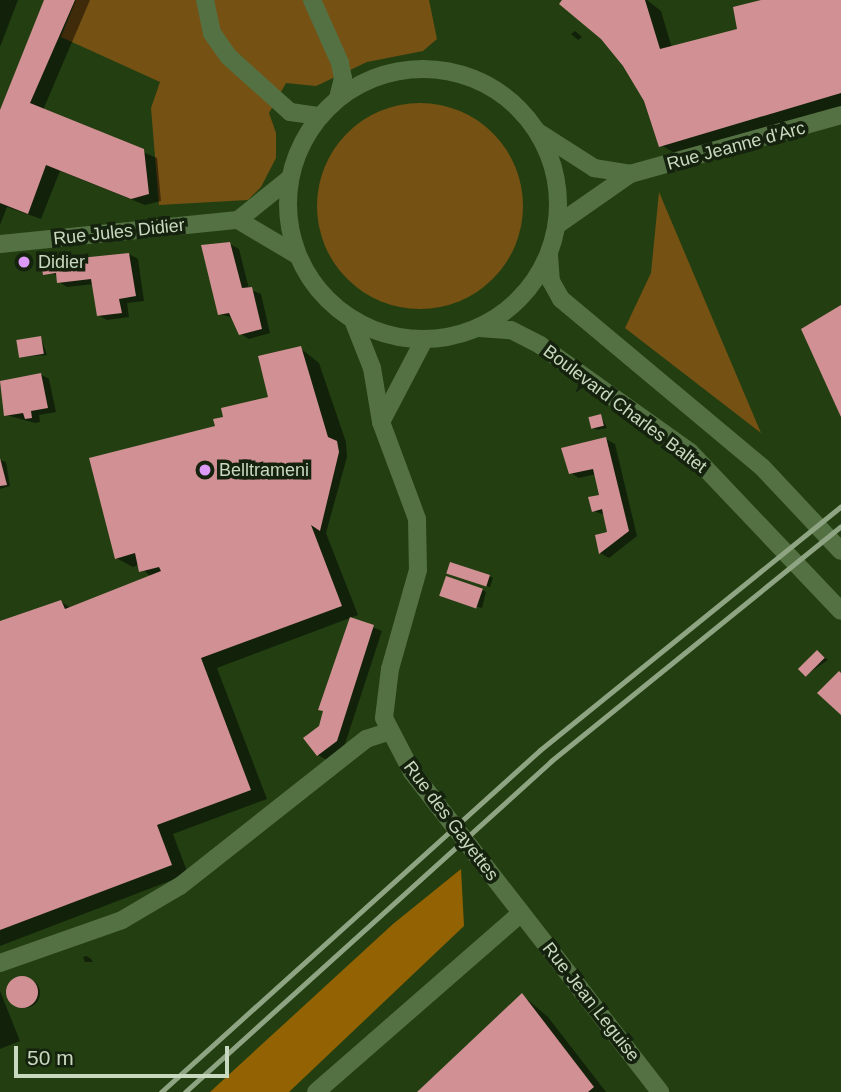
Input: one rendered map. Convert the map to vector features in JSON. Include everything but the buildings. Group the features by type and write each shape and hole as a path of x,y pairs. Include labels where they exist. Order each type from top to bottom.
{"street":[{"path":"205,0 212,33 229,57 290,112 320,116"},
{"path":"312,0 340,63 343,78 338,98"},
{"path":"430,69 467,76 494,89 538,132 556,183 557,225 549,254 533,284 509,310 480,328 424,340 387,335 353,320 320,292 297,255 287,212 290,178 301,145 320,116 338,98 366,81 397,71 430,69"},
{"name":"Rue Jeanne d'Arc","path":"557,225 630,174 841,116"},
{"name":"Rue Jeanne d'Arc","path":"538,132 594,168 630,174"},
{"path":"290,178 238,220 297,255"},
{"name":"Rue Jules Didier","path":"0,244 238,220"},
{"path":"549,254 551,281 561,299 762,467 841,551"},
{"name":"Rue des Gayettes","path":"353,320 372,368 380,422 417,519 418,570 390,669 384,718 412,772 521,913"},
{"name":"Boulevard Charles Baltet","path":"480,328 511,330 540,345 690,452 841,611"},
{"path":"380,422 424,340"},
{"path":"0,963 134,913 180,886 366,739 390,731"},
{"path":"316,1092 521,913"},
{"name":"Rue Jean Leguise","path":"521,913 660,1092"}],"shaded area":[{"path":"76,0 429,0 437,39 423,51 367,62 316,86 286,83 269,113 276,133 276,158 261,187 248,200 159,205 151,108 160,82 61,37"},
{"path":"420,103 460,111 493,133 515,166 523,206 515,246 493,279 460,301 420,309 380,301 347,279 325,246 317,206 325,166 347,133 380,111"},
{"path":"659,192 761,433 625,328 651,273"},
{"path":"461,869 464,926 289,1092 210,1092 393,924"}],"railway":[{"path":"161,1092 540,750 841,506"},
{"path":"185,1092 551,761 841,526"}],"place":[{"name":"Didier","path":"24,262"},
{"name":"Belltrameni","path":"205,470"}]}
